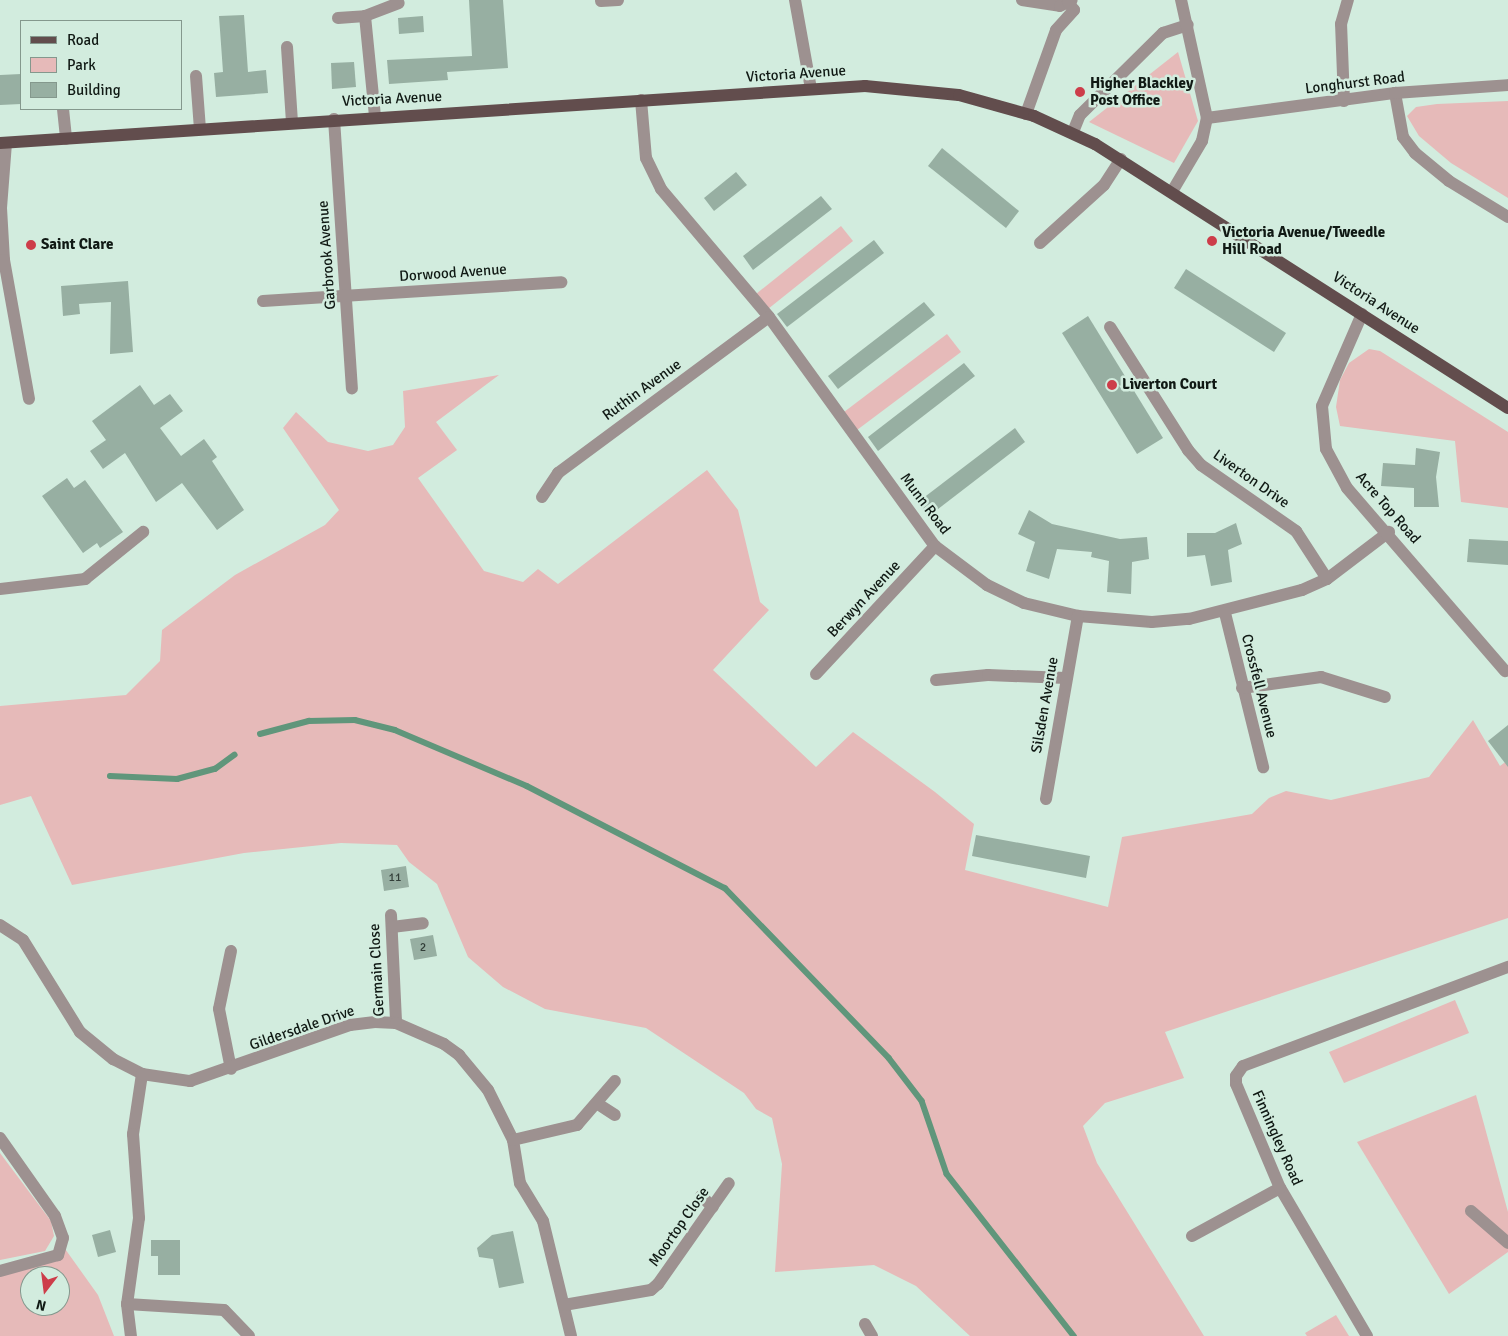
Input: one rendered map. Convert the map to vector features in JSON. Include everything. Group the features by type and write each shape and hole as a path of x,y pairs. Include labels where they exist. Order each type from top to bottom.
{"main road":[{"name":"Victoria Avenue","path":"3,143 375,116 811,89 865,86 933,91 1026,114 1073,132 1172,190 1508,408"}],"street":[{"path":"602,1 618,0"},
{"path":"795,0 811,89"},
{"path":"1022,0 1060,6 1070,1 1074,10 1056,30 1026,114"},
{"path":"1172,190 1202,141 1207,118 1182,0"},
{"path":"1344,101 1341,24 1348,0"},
{"path":"338,18 365,16 399,2"},
{"path":"365,16 375,116"},
{"path":"1073,132 1080,115 1163,33 1188,25"},
{"path":"287,48 292,122"},
{"path":"196,76 200,129"},
{"name":"Longhurst Road","path":"1207,118 1395,93 1508,85"},
{"path":"1395,93 1403,136 1415,153 1449,181 1508,217"},
{"name":"Munn Road","path":"641,100 646,158 652,173 768,317 936,546 968,573 1009,596 1078,616 1152,622 1225,613 1327,580 1388,532"},
{"path":"64,110 66,139"},
{"name":"Garbrook Avenue","path":"334,119 352,388"},
{"path":"3,143 1,208 4,260 29,399"},
{"path":"1040,243 1104,185 1121,159"},
{"name":"Dorwood Avenue","path":"263,301 561,282"},
{"name":"Acre Top Road","path":"1362,314 1328,387 1322,406 1322,429 1326,449 1347,488 1388,532 1505,671"},
{"name":"Ruthin Avenue","path":"542,497 558,472 768,317"},
{"name":"Liverton Drive","path":"1110,327 1188,450 1201,465 1296,531 1327,580"},
{"path":"0,589 85,579 143,532"},
{"name":"Berwyn Avenue","path":"816,674 936,546"},
{"name":"Crossfell Avenue","path":"1225,613 1242,688 1263,766"},
{"name":"Silsden Avenue","path":"1046,798 1078,616"},
{"path":"936,680 988,675 1066,678"},
{"path":"1242,688 1321,677 1385,697"},
{"name":"Germain Close","path":"396,1023 391,921 423,923"},
{"path":"0,925 23,940 80,1032 113,1059 142,1074 133,1134 139,1237 127,1304 131,1336"},
{"path":"231,951 219,1009 231,1069"},
{"name":"Finningley Road","path":"1367,1336 1280,1188 1236,1084 1239,1070 1508,967"},
{"name":"Gildersdale Drive","path":"142,1074 190,1080 231,1069 350,1025 396,1023 459,1055 488,1090 513,1140 520,1183 544,1221 571,1336"},
{"path":"513,1140 577,1125 598,1104 615,1081"},
{"path":"598,1104 615,1115"},
{"path":"0,1138 55,1216 63,1238 58,1255 0,1271"},
{"name":"Moortop Close","path":"564,1305 651,1290 730,1183"},
{"path":"1192,1236 1280,1188"},
{"path":"701,1196 713,1207"},
{"path":"1472,1211 1508,1243"},
{"path":"127,1304 224,1310 249,1336"},
{"path":"865,1324 872,1336"}],"green space":[{"path":"1178,52 1198,121 1174,163 1089,122"},
{"path":"1508,101 1508,198 1451,163 1419,136 1407,116 1416,107 1437,104"},
{"path":"841,226 853,241 768,309 756,294"},
{"path":"947,334 961,352 857,430 844,412"},
{"path":"1369,349 1380,351 1508,432 1508,508 1461,502 1455,441 1340,426 1336,407 1340,380 1349,363"},
{"path":"499,375 436,422 457,450 418,478 484,571 523,582 538,569 558,584 707,470 738,510 760,602 769,610 713,670 816,767 853,732 935,792 974,824 965,870 1108,907 1122,837 1252,814 1269,798 1286,791 1331,800 1429,777 1473,720 1500,766 1508,760 1508,918 1165,1032 1184,1078 1105,1103 1083,1126 1097,1163 1204,1336 970,1336 916,1286 874,1265 775,1272 782,1164 772,1118 756,1109 744,1093 646,1028 545,1009 503,987 468,957 437,884 409,862 397,845 341,843 244,853 72,885 31,796 0,805 0,706 126,695 160,661 162,630 235,575 325,525 339,510 283,428 296,412 328,442 368,451 393,445 405,427 403,391"},
{"path":"1455,1000 1469,1033 1344,1083 1329,1052"},
{"path":"1476,1095 1508,1212 1508,1252 1449,1294 1357,1142"},
{"path":"0,1153 51,1221 54,1236 45,1251 0,1260"},
{"path":"63,1246 98,1295 114,1336 0,1336 0,1271 20,1266 20,1316 70,1316 70,1266 22,1266 39,1262"},
{"path":"1336,1315 1349,1336 1307,1336 1305,1333"}],"building":[{"path":"469,0 503,0 508,68 447,72 448,80 389,84 387,60 472,56"},
{"path":"244,15 248,72 266,70 268,93 216,97 214,73 223,72 219,16"},
{"path":"423,16 424,32 399,34 398,18"},
{"path":"354,62 356,87 332,89 331,63"},
{"path":"20,74 20,104 0,105 0,75"},
{"path":"942,148 1019,211 1006,228 928,166"},
{"path":"736,172 747,185 714,211 704,198"},
{"path":"821,196 832,209 753,270 743,256"},
{"path":"874,240 884,253 787,327 777,314"},
{"path":"1186,269 1286,333 1274,352 1174,288"},
{"path":"128,281 133,352 110,354 111,302 79,304 80,314 63,316 61,286"},
{"path":"924,302 935,315 838,389 828,376"},
{"name":"Liverton Court","path":"1088,316 1163,438 1137,454 1062,333"},
{"path":"964,363 975,376 878,451 868,437"},
{"path":"140,385 154,405 170,394 183,411 160,428 181,456 204,439 217,457 212,461 244,510 217,530 182,483 156,502 125,453 103,469 90,451 106,440 92,421"},
{"path":"1015,428 1025,442 929,516 918,502"},
{"path":"1416,448 1440,452 1436,477 1439,507 1414,507 1414,488 1381,486 1383,463 1415,465"},
{"path":"67,478 74,488 85,480 123,532 100,548 97,543 83,553 42,496"},
{"path":"1029,510 1052,524 1120,539 1147,537 1149,559 1132,562 1131,594 1107,592 1109,561 1091,557 1092,552 1057,549 1049,579 1026,571 1035,542 1018,534"},
{"path":"1236,523 1242,544 1228,550 1232,582 1211,586 1205,555 1187,557 1187,533 1215,533"},
{"path":"1469,539 1508,541 1508,565 1467,562"},
{"path":"1508,725 1508,767 1488,741"},
{"path":"976,835 1090,856 1086,878 972,856"},
{"path":"406,866 409,887 384,891 381,870"},
{"path":"433,935 437,956 414,960 410,939"},
{"path":"110,1230 116,1252 98,1257 92,1235"},
{"path":"513,1231 524,1283 499,1288 493,1259 479,1257 477,1248 492,1235"},
{"path":"151,1240 180,1240 180,1275 158,1275 158,1256 151,1256"}],"waterway":[{"path":"260,734 309,721 355,720 395,730 527,786 725,888 889,1058 922,1101 947,1174 1074,1336"},
{"path":"110,776 177,779 215,769 234,755"}],"place":[{"name":"Higher Blackley Post Office","path":"1080,92"},
{"name":"Victoria Avenue/Tweedle Hill Road","path":"1212,241"},
{"name":"Saint Clare","path":"31,245"},
{"name":"Liverton Court","path":"1112,385"}]}
